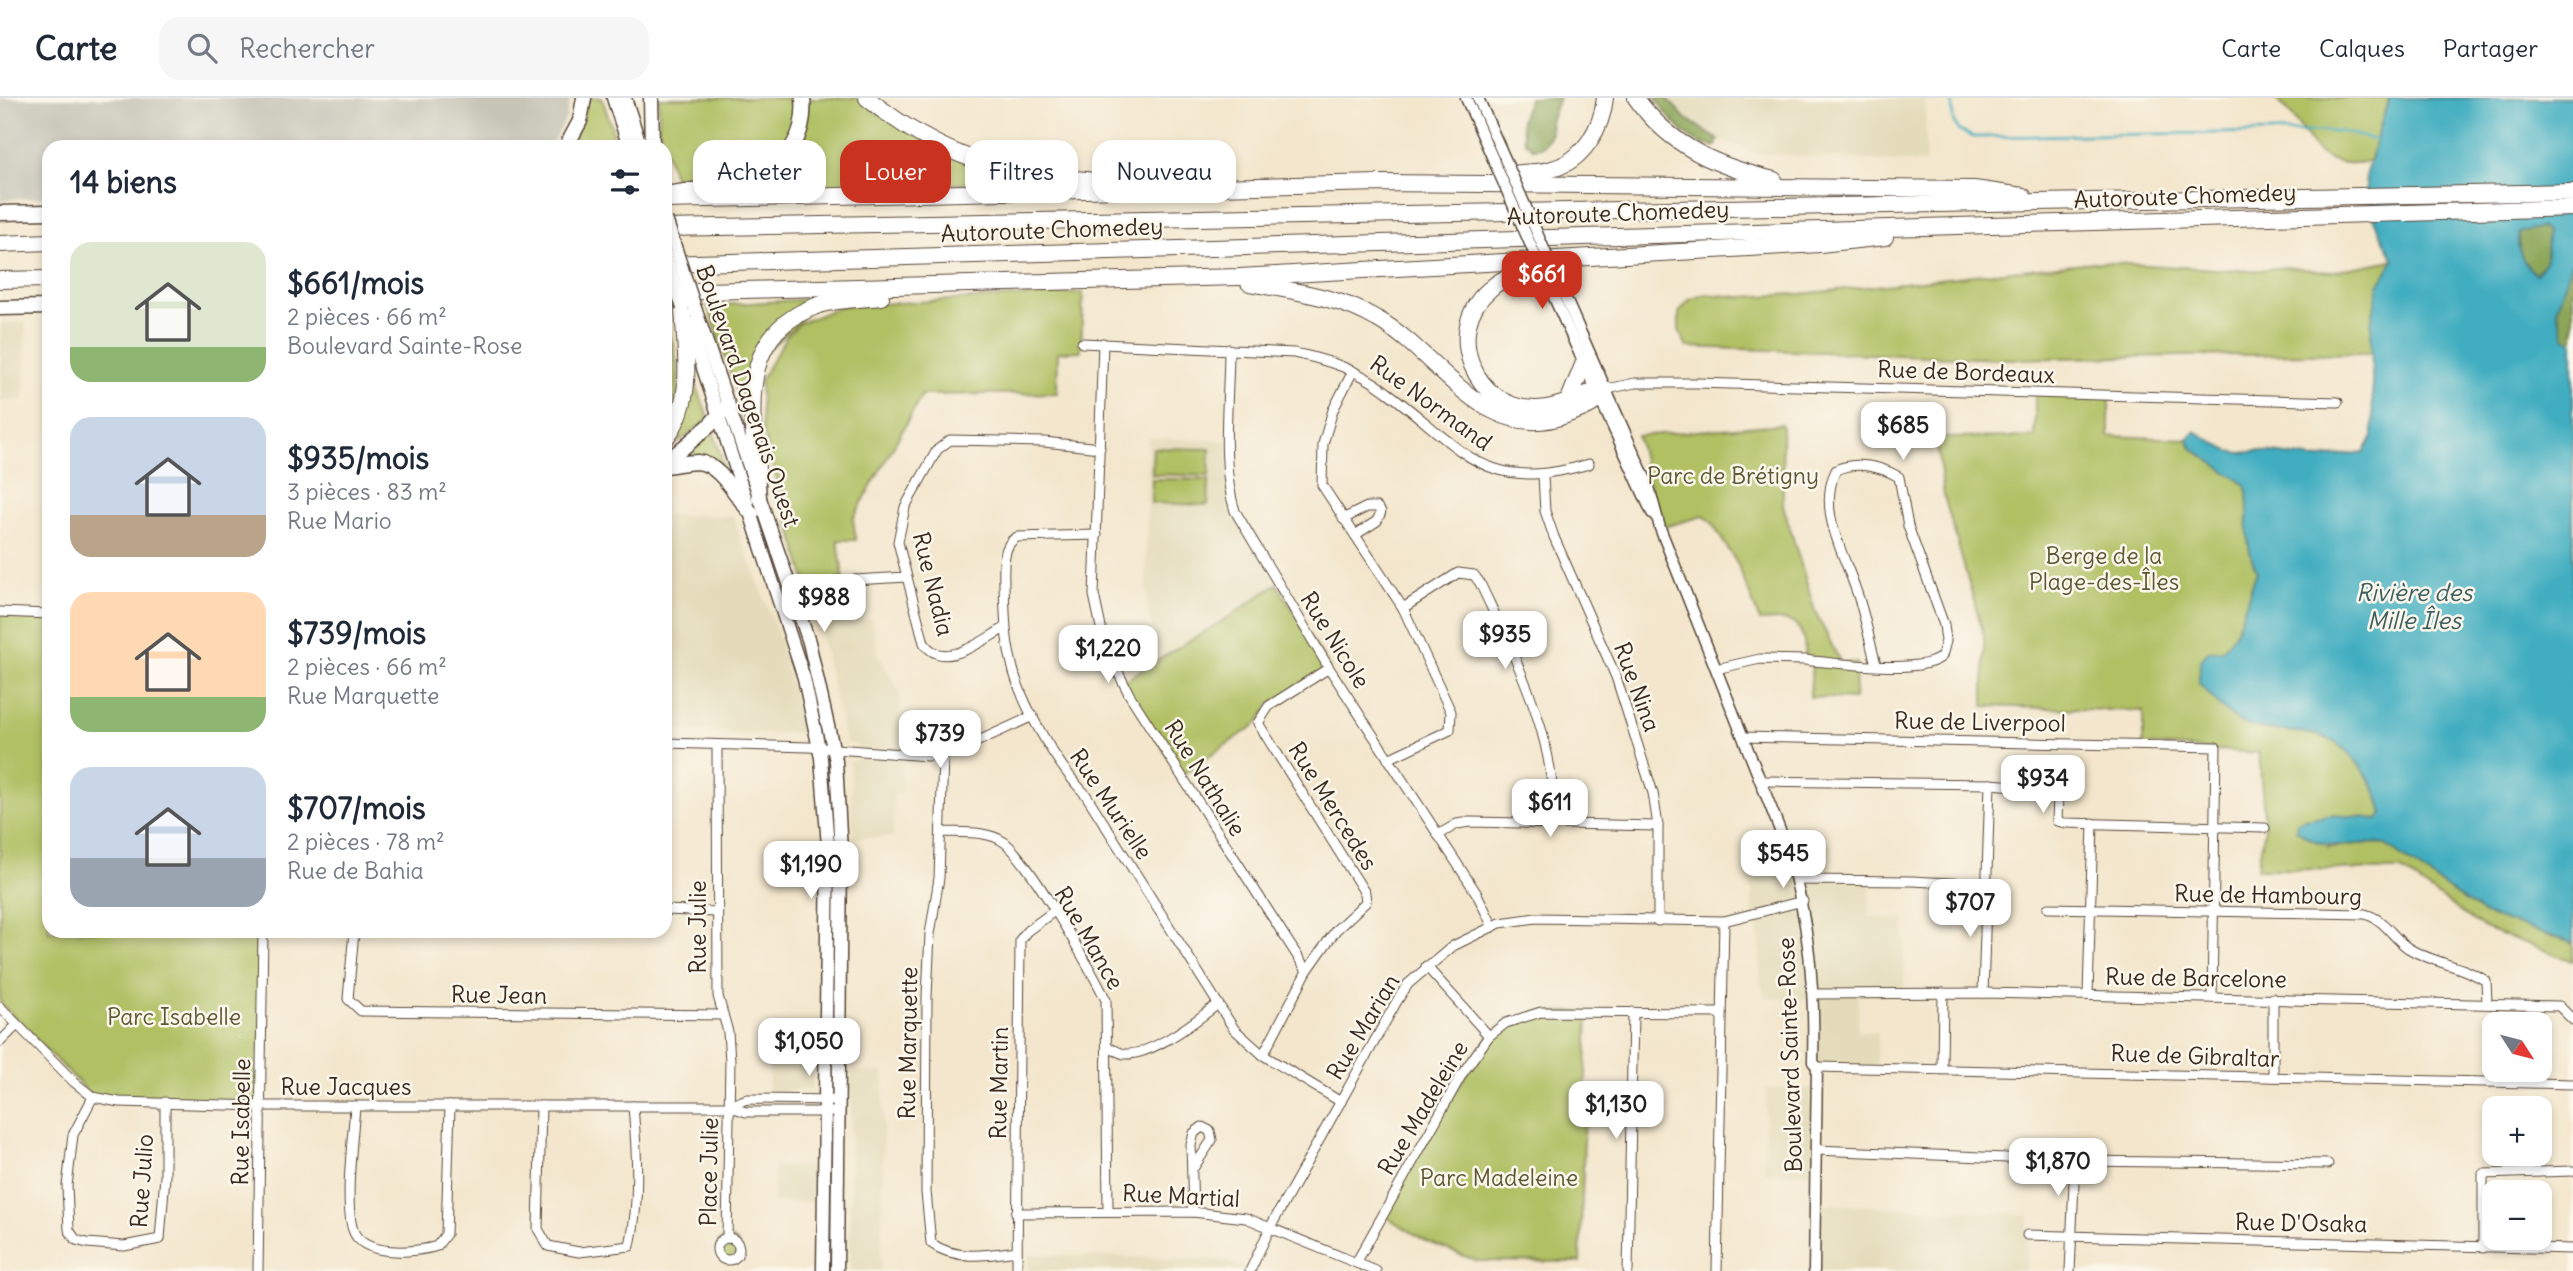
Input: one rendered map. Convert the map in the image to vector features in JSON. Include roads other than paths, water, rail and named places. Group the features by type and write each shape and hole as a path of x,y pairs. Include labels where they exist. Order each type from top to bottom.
{"highway":[{"path":"867,98 917,135 984,164 1033,175 1092,180"},
{"path":"1449,183 1541,171 1563,165 1583,150 1594,135 1601,120 1605,98"},
{"path":"1636,98 1666,132 1705,158 1739,172 1804,187"},
{"path":"1236,187 1449,183 1974,189 2074,203"},
{"path":"672,200 1092,190"},
{"name":"Autoroute Chomedey","path":"672,264 2002,224 2573,192"},
{"name":"Autoroute Chomedey","path":"672,228 2074,203 2573,208"},
{"path":"672,297 690,303 995,285 1219,278 1820,244 2002,224"},
{"path":"0,244 42,242"},
{"path":"1588,257 1524,272 1501,281 1477,304 1467,330 1467,351 1472,369 1483,386 1498,399 1529,409 1599,394"},
{"path":"1219,278 1313,294 1365,312 1396,330 1472,398 1501,416 1516,421 1545,421 1599,394"},
{"path":"0,280 42,279"},
{"path":"757,469 750,410 753,380 766,347 789,322 807,310 834,302 995,285"},
{"path":"672,428 679,418 686,395 690,303"},
{"path":"1568,402 1583,365"}],"main road":[{"path":"570,140 580,121 584,98"},
{"path":"613,98 627,140"},
{"path":"625,98 639,140"},
{"path":"651,98 652,140"},
{"path":"672,193 739,182 774,166 796,138 802,119 803,98"},
{"path":"0,214 42,212"},
{"name":"Boulevard Dagenais Ouest","path":"672,241 724,411 752,514 804,678 819,749 828,846 823,1271"},
{"name":"Boulevard Dagenais Ouest","path":"672,268 690,303"},
{"path":"0,308 42,307"},
{"path":"672,458 724,411"},
{"name":"Boulevard Dagenais Ouest","path":"724,411 760,498 815,661 834,751 841,838 837,1271"},
{"path":"672,464 695,462 713,468 752,514"},
{"path":"757,469 760,498"}],"street":[{"name":"Boulevard Sainte-Rose","path":"1466,98 1499,159"},
{"name":"Boulevard Sainte-Rose","path":"1478,98 1499,159 1637,487 1660,528 1744,737 1797,880 1812,957 1813,1062 1817,1067 1814,1271"},
{"name":"Boulevard Sainte-Rose","path":"1551,279 1583,365 1599,394"},
{"name":"Rue Normand","path":"1082,343 1294,353 1327,360 1353,371 1386,391 1459,451 1485,466 1515,474 1543,476 1589,464"},
{"name":"Rue Nathalie","path":"1103,343 1094,595 1105,646 1144,717 1307,971"},
{"name":"Rue Nicole","path":"1229,349 1230,498 1263,562 1477,894 1493,927"},
{"path":"1353,371 1333,410 1322,444 1322,485 1403,608 1451,712 1450,730 1388,759"},
{"name":"Rue de Bordeaux","path":"1599,394 1635,383 1698,383 2339,402"},
{"name":"Rue Nadia","path":"1005,628 952,655 938,656 924,643 898,542 899,522 937,450 950,440 1044,442 1100,448"},
{"path":"1716,669 1760,659 1876,664 1930,664 1942,656 1946,641 1944,625 1908,526 1899,477 1882,468 1847,465 1836,470 1828,486 1831,515 1837,544 1857,591 1876,664"},
{"name":"Rue Nina","path":"1543,476 1545,511 1616,677 1653,793 1658,826 1658,920"},
{"path":"1343,519 1367,507 1377,507 1381,512 1377,522 1355,535"},
{"name":"Rue Murielle","path":"1097,535 1056,534 1013,539 1006,549 1005,628 1011,664 1033,716 1065,774 1086,795 1234,1029 1263,1055 1341,1102"},
{"path":"1403,608 1458,573 1474,575 1480,583 1531,696 1553,786 1552,824"},
{"path":"836,581 907,577"},
{"path":"0,612 42,614"},
{"name":"Rue Mercedes","path":"1263,1055 1307,971 1336,929 1366,902 1365,893 1258,723 1269,706 1329,668"},
{"path":"672,743 943,755 1033,716"},
{"name":"Rue de Liverpool","path":"1744,737 2216,747 2215,827"},
{"name":"Rue Julie","path":"717,746 718,996 730,1060 729,1106"},
{"name":"Rue Marquette","path":"943,755 941,832 927,996 926,1192 931,1243 944,1253 988,1255 1017,1251"},
{"path":"1760,781 1990,784 2053,789 2058,795 2057,821 2265,828"},
{"path":"1983,993 1990,784"},
{"path":"1438,835 1457,824 1470,822 1658,826"},
{"path":"2088,995 2093,823"},
{"path":"2212,998 2215,827"},
{"name":"Rue Mance","path":"941,832 980,833 1004,842 1021,860 1106,1000 1108,1212"},
{"path":"1797,880 1987,885"},
{"name":"Rue Marian","path":"1250,1271 1271,1226 1396,1001 1426,966 1453,946 1493,927 1536,918 1724,921 1803,901"},
{"name":"Rue de Hambourg","path":"2048,908 2212,913 2343,912 2379,918 2411,950 2473,972 2486,981 2487,1003"},
{"path":"672,910 717,912"},
{"name":"Rue Martin","path":"1017,1271 1020,940 1027,931 1054,912"},
{"path":"1717,1271 1724,921"},
{"name":"Rue Isabelle","path":"258,1271 263,938"},
{"name":"Rue Jean","path":"353,938 348,999 361,1011 723,1015"},
{"path":"1426,966 1489,1036"},
{"path":"1942,1068 1943,993"},
{"name":"Rue de Barcelone","path":"1813,994 1983,993 2487,1003 2559,1006 2573,1020"},
{"path":"2273,998 2273,1077"},
{"path":"1108,1048 1125,1054 1148,1049 1188,1026 1218,1004"},
{"path":"0,1007 74,1082 93,1097"},
{"name":"Rue Madeleine","path":"1356,1263 1462,1074 1489,1036 1506,1023 1541,1012 1723,1013"},
{"path":"1629,1271 1633,1012"},
{"path":"0,1042 17,1025"},
{"name":"Rue de Gibraltar","path":"1817,1067 2573,1084"},
{"name":"Rue Jacques","path":"93,1097 119,1101 260,1106 729,1106 747,1112 839,1106"},
{"name":"Rue Julio","path":"93,1097 73,1135 67,1186 69,1230 76,1240 124,1246 160,1239 165,1176 165,1102"},
{"path":"355,1106 351,1213 354,1233 368,1247 402,1250 437,1247 446,1234 450,1106"},
{"path":"541,1106 538,1229 548,1246 579,1252 630,1246 636,1194 633,1106"},
{"name":"Place Julie","path":"727,1238 729,1106"},
{"path":"1816,1150 2075,1161 2328,1164"},
{"path":"2070,1271 2075,1161"},
{"path":"1193,1212 1194,1167"},
{"path":"2483,1180 2483,1174 2573,1171"},
{"name":"Rue Martial","path":"1016,1213 1193,1212 1246,1218 1376,1271"},
{"name":"Rue D'Osaka","path":"2027,1235 2482,1248"},
{"name":"Rue D'Osaka","path":"2552,1250 2573,1250"}],"water":[{"name":"Rivière des Mille Îles","path":"2389,98 2573,98 2573,258 2557,309 2564,337 2573,342 2573,943 2482,913 2386,845 2330,845 2309,838 2296,829 2297,822 2317,817 2378,819 2383,814 2380,802 2367,776 2349,753 2325,738 2260,728 2237,720 2199,683 2200,662 2208,651 2222,650 2236,632 2257,571 2249,549 2246,485 2193,449 2188,439 2195,431 2229,451 2258,451 2315,459 2364,452 2373,437 2371,323 2379,285 2394,260 2368,207 2365,176","holes":["2540,227 2547,232 2546,260 2536,275 2522,256 2518,245 2519,233"]}],"waterway":[{"path":"1952,98 1953,120 1959,131 1974,137 2339,131 2375,140"}],"park label":[{"name":"Parc de Brétigny","path":"1733,476"},
{"name":"Berge de la Plage-des-Îles","path":"2104,569"},
{"name":"Parc Isabelle","path":"174,1017"},
{"name":"Parc Madeleine","path":"1499,1178"}]}
